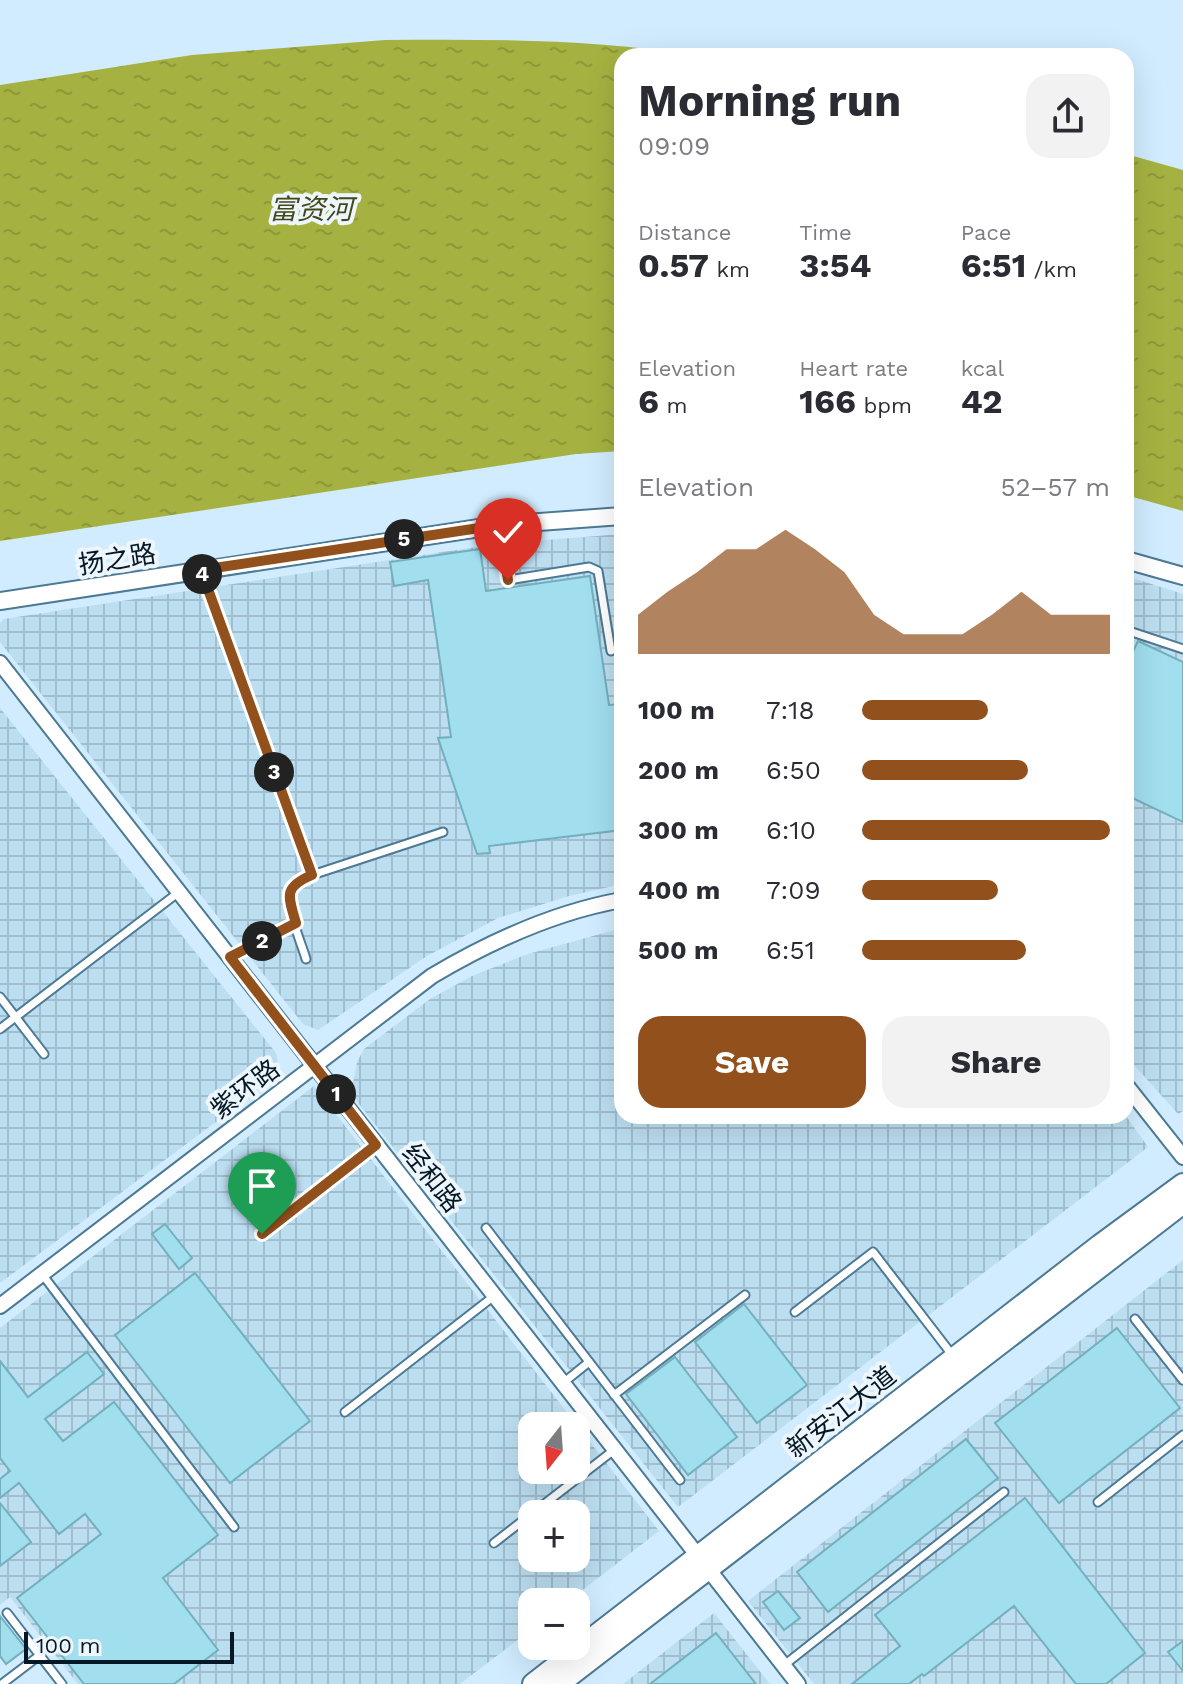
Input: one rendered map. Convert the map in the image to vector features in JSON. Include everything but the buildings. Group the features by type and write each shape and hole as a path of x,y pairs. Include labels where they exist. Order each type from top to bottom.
{"main road":[{"name":"新安江大道","path":"559,1684 703,1562 955,1358 1183,1184"},
{"name":"新安江大道","path":"533,1684 703,1562 1183,1203"}],"street":[{"name":"扬之路","path":"0,601 499,525 614,517"},
{"path":"1134,562 1183,576"},
{"name":"经和路","path":"0,663 798,1684"},
{"name":"紫环路","path":"0,1306 432,976 492,943 554,918 614,902"},
{"path":"1134,1095 1183,1157"}],"lane":[{"path":"499,525 508,580 589,567 598,571 611,651"},
{"path":"201,570 312,875"},
{"path":"1134,633 1183,649"},
{"path":"306,959 289,899 295,882 443,832"},
{"path":"0,1029 179,892"},
{"path":"230,957 296,923"},
{"path":"0,997 44,1054"},
{"path":"262,1234 376,1145"},
{"path":"486,1228 680,1480"},
{"path":"795,1312 873,1252 955,1358"},
{"path":"42,1274 234,1527"},
{"path":"614,1395 745,1295"},
{"path":"345,1412 494,1296"},
{"path":"1135,1319 1183,1380"},
{"path":"562,1383 589,1362"},
{"path":"1098,1502 1183,1435"},
{"path":"494,1543 614,1450"},
{"path":"783,1666 1004,1492"},
{"path":"7,1613 62,1684"},
{"path":"2,1684 40,1655"}],"shaded area":[{"path":"614,535 614,886 498,918 427,956 318,1030 303,1024 0,642 0,623 4,619 495,544"},
{"path":"1134,579 1183,594 1183,1111 1178,1114 1134,1065"},
{"path":"0,708 276,1053 280,1074 0,1283"},
{"path":"614,930 614,1124 1132,1124 1148,1147 678,1507 351,1094 357,1062 364,1049 430,999 472,976 528,954"},
{"path":"314,1086 567,1412 518,1412 518,1484 590,1484 590,1442 659,1531 585,1588 518,1588 518,1640 460,1684 78,1684 10,1597 0,1605 0,1328"},
{"path":"1183,1260 1183,1684 814,1684 748,1601"},
{"path":"714,1613 770,1684 623,1684"}],"water":[{"name":"富资河","path":"385,40 503,40 640,48 614,48 614,452 576,454 0,541 0,85 192,55"},
{"path":"1134,156 1183,170 1183,511 1134,497"}],"route":[{"path":"262,1234 376,1145 230,957 296,923 289,899 291,887 312,875 201,570 499,525 508,580"}]}
